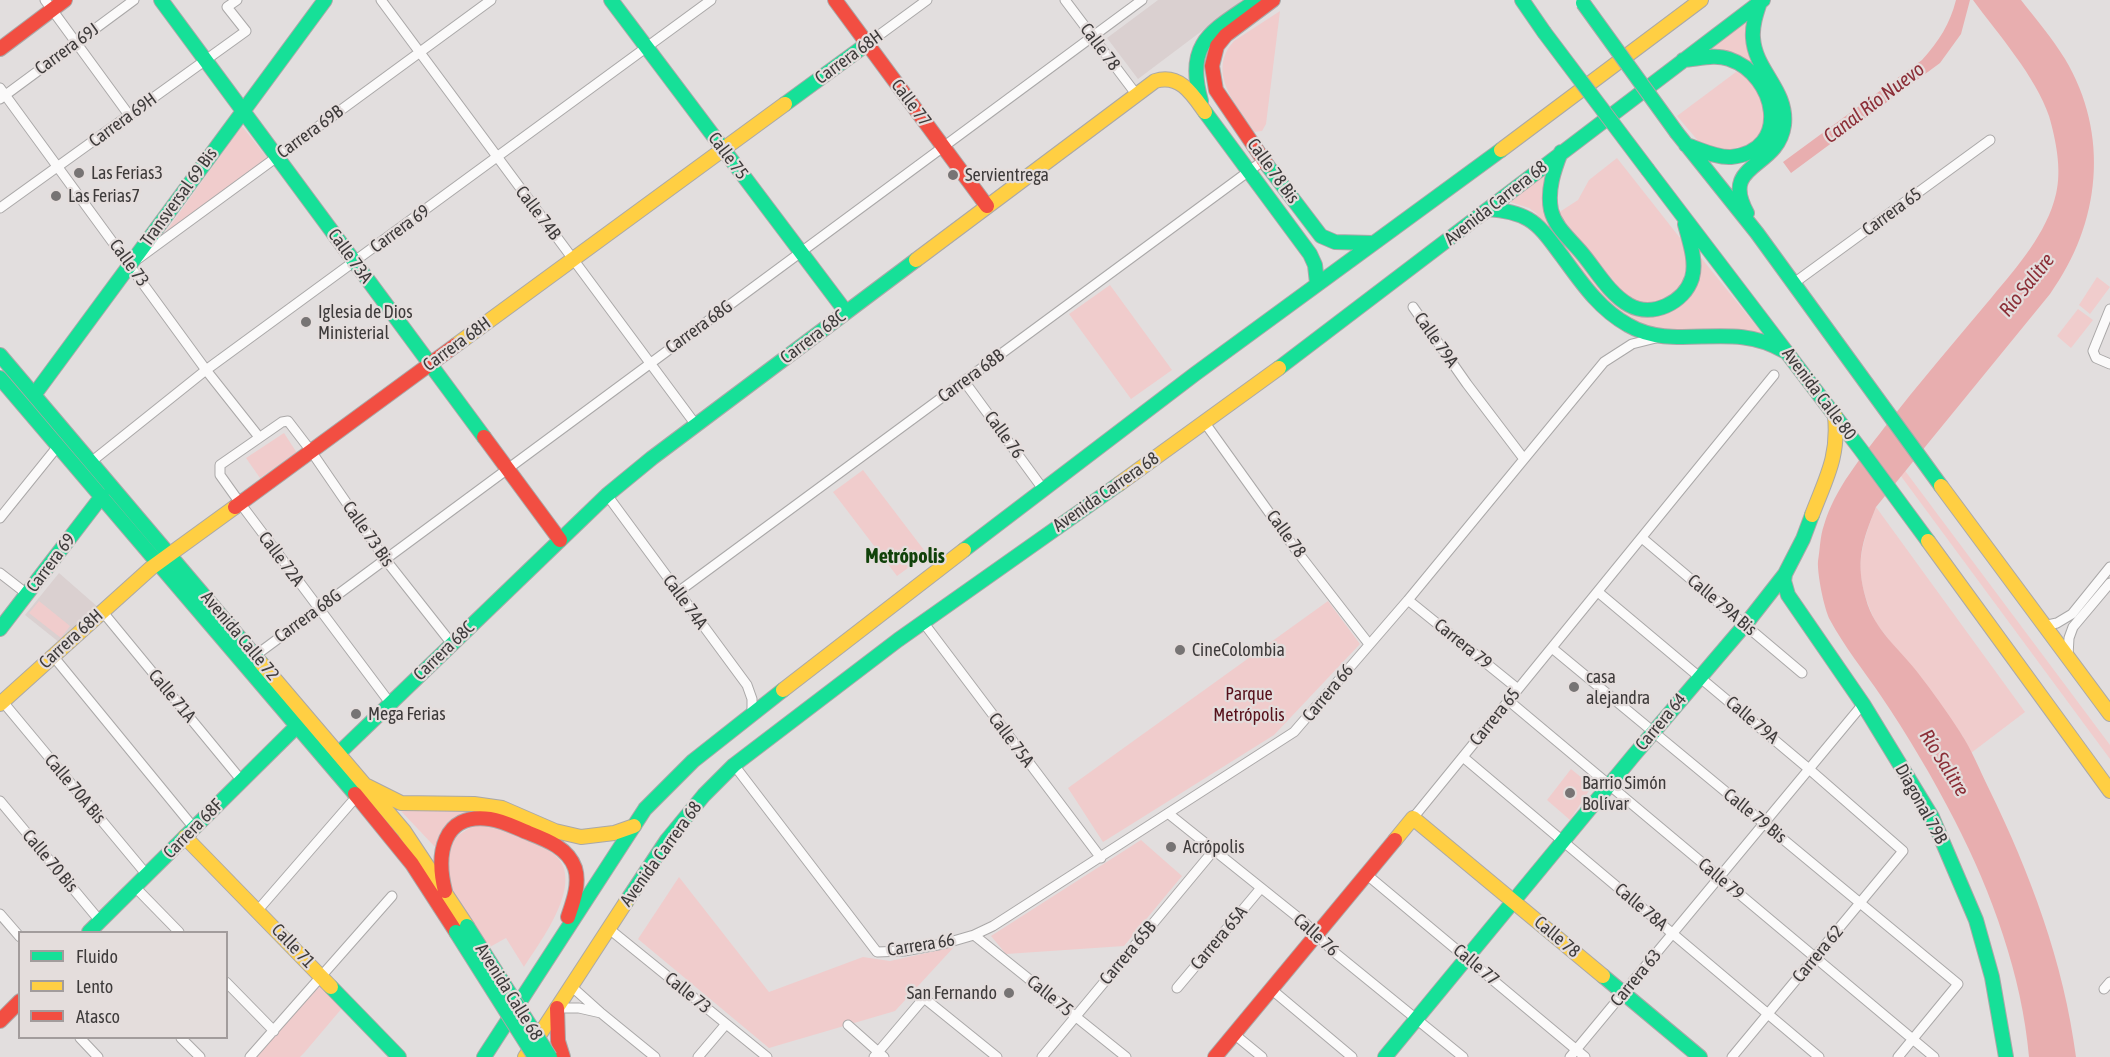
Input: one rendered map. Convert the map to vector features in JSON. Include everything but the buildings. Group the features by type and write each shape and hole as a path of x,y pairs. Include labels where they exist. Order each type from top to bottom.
{"main road":[{"path":"0,49 48,5 65,0"},
{"name":"Calle 73A","path":"161,0 560,540"},
{"name":"Transversal 69 Bis","path":"34,395 325,0"},
{"name":"Calle 75","path":"611,0 846,312"},
{"name":"Calle 77","path":"835,0 987,206"},
{"path":"1205,111 1196,81 1197,52 1211,34 1257,0"},
{"name":"Calle 78 Bis","path":"1273,0 1226,35 1216,46 1213,56 1213,82 1220,98 1321,236 1335,242 1373,243"},
{"name":"Avenida Calle 80","path":"1522,0 1683,217 1861,450 2110,791"},
{"name":"Avenida Carrera 68","path":"484,1057 645,809 678,773 752,712 875,620 974,541 1317,283 1534,126 1701,0"},
{"path":"1757,233 1739,197 1739,184 1745,172 1764,160 1776,145 1783,131 1785,118 1784,103 1779,89 1761,61 1753,43 1754,23 1762,1"},
{"name":"Avenida Carrera 68","path":"525,1057 672,832 734,765 922,622 1205,423 1762,1"},
{"path":"1582,2 1677,133 1757,233 2043,626 2110,714"},
{"name":"Carrera 68H","path":"1,703 102,611 165,559 867,44"},
{"path":"1683,60 1718,57 1742,64 1760,81 1768,93 1773,119 1766,138 1759,147 1746,154 1722,157 1686,144"},
{"name":"Carrera 68C","path":"339,753 607,495 696,425 1136,94 1155,81 1171,78 1190,91 1205,111"},
{"name":"Calle 78 Bis","path":"1205,111 1312,259 1317,283"},
{"path":"1561,153 1550,195 1552,216 1612,288 1630,305 1644,310 1659,309 1680,298 1687,288 1692,277 1693,261 1683,217"},
{"path":"1488,209 1509,210 1534,223 1605,308 1632,328 1662,337 1740,335 1769,342 1790,355"},
{"name":"Avenida Calle 72","path":"0,355 91,462 165,559 298,725 411,840 445,891 461,929"},
{"name":"Avenida Calle 72","path":"0,378 102,496 256,655 339,753 412,864 461,929"},
{"name":"Carrera 64","path":"1385,1057 1785,573 1803,538 1835,456 1837,436 1835,416"},
{"path":"1835,456 1851,450 1861,450"},
{"name":"Carrera 69","path":"0,629 102,496"},
{"name":"Diagonal 79B","path":"1785,573 1784,580 1788,595 1863,704 1932,817 1976,920 1992,977 2006,1057"},
{"name":"Carrera 68F","path":"91,931 298,725"},
{"path":"362,791 401,803 474,804 502,808 555,831 580,837 614,833 634,826"},
{"name":"Carrera 65","path":"1215,1057 1413,818"},
{"name":"Calle 78","path":"1413,818 1700,1057"},
{"path":"445,891 439,862 448,835 464,822 476,819 503,822 554,843 572,861 576,873 576,887 564,932"},
{"name":"Calle 71","path":"190,833 258,910 399,1057"},
{"name":"Avenida Calle 68","path":"461,929 536,1057"},
{"name":"Avenida Calle 68","path":"461,929 550,1057"},
{"path":"1,1019 18,1003"},
{"path":"557,1008 558,1041 563,1057"}],"street":[{"name":"Carrera 69J","path":"2,94 134,0"},
{"name":"Carrera 69H","path":"0,208 246,31 227,7 237,0"},
{"name":"Calle 74B","path":"381,0 696,425"},
{"name":"Carrera 69B","path":"130,264 491,0"},
{"name":"Carrera 69","path":"91,462 206,370 711,0"},
{"name":"Carrera 68H","path":"867,44 927,0"},
{"name":"Calle 78","path":"1065,0 1136,94"},
{"name":"Carrera 68G","path":"256,655 1143,0"},
{"path":"48,5 129,115"},
{"name":"Calle 73","path":"2,94 130,264 206,370 259,437"},
{"name":"Carrera 65","path":"1794,283 1990,140"},
{"name":"Carrera 68B","path":"678,592 1264,159"},
{"name":"Calle 79A","path":"1413,307 1461,376 1524,459"},
{"path":"2110,309 2093,351 2096,358 2110,364"},
{"name":"Carrera 66","path":"734,765 877,952 904,951 943,944 974,935 1011,915 1101,858 1294,732 1408,600 1604,362 1632,344 1662,337"},
{"name":"Carrera 65","path":"1413,818 1774,375"},
{"name":"Calle 76","path":"964,381 1043,489"},
{"name":"Calle 73 Bis","path":"259,437 282,422 288,421 385,559 452,644"},
{"name":"Calle 78","path":"1205,423 1296,549 1370,644"},
{"name":"Calle 72A","path":"259,437 220,465 219,470 240,503 390,703"},
{"path":"0,518 58,446"},
{"name":"Calle 74A","path":"607,495 747,686 752,699 752,712"},
{"name":"Calle 79A Bis","path":"1642,538 1802,673"},
{"path":"2043,626 2057,623 2072,615 2110,567"},
{"path":"0,573 27,594"},
{"path":"2068,658 2069,638 2073,627 2110,583"},
{"name":"Calle 79A","path":"1598,592 1903,851"},
{"name":"Carrera 79","path":"1408,600 1518,689"},
{"name":"Calle 71A","path":"102,611 242,781"},
{"name":"Calle 75A","path":"922,622 1101,858"},
{"name":"Calle 79 Bis","path":"1552,648 1958,984 1913,1039"},
{"name":"Calle 71","path":"53,656 190,833"},
{"name":"Calle 79","path":"1509,701 1934,1057"},
{"name":"Calle 70A Bis","path":"1,703 147,875"},
{"name":"Carrera 63","path":"1573,1053 1863,704"},
{"name":"Calle 78A","path":"1463,757 1819,1057"},
{"path":"258,910 362,791"},
{"name":"Calle 70 Bis","path":"0,801 100,921"},
{"name":"Calle 76","path":"1169,814 1462,1057"},
{"name":"Carrera 65B","path":"1042,1057 1214,850"},
{"name":"Carrera 62","path":"1732,1057 1903,851"},
{"name":"Calle 77","path":"1366,874 1467,958 1573,1053 1585,1057"},
{"path":"135,887 177,931"},
{"name":"Carrera 65A","path":"1177,988 1261,888"},
{"path":"250,1057 392,896"},
{"path":"0,914 18,935"},
{"name":"Calle 73","path":"608,928 767,1057"},
{"name":"Calle 75","path":"974,935 1126,1057"},
{"path":"228,984 274,1031"},
{"path":"572,986 655,1057"},
{"path":"1271,989 1352,1057"},
{"path":"848,1025 879,1055 924,998 997,1057"},
{"path":"557,1008 579,1008 601,1013"},
{"path":"698,1057 726,1024"},
{"path":"1234,1034 1262,1057"},
{"path":"81,1039 98,1057"},
{"path":"182,1039 200,1057"},
{"path":"1898,1057 1913,1039"}],"shaded area":[{"path":"1158,0 1243,0 1138,79 1107,38"},
{"path":"59,573 99,608 60,643 25,615"}],"green space":[{"path":"1280,11 1266,124 1262,131 1254,132 1232,100 1223,76 1223,64 1226,53 1234,41"},
{"path":"1753,14 1760,73 1707,50"},
{"path":"1736,72 1749,76 1767,106 1762,136 1752,145 1719,151 1699,142 1677,116"},
{"path":"242,126 268,159 164,234"},
{"path":"1617,158 1684,243 1688,254 1682,288 1670,300 1642,305 1627,297 1558,213 1578,200 1589,180"},
{"path":"1553,167 1545,206 1615,300 1670,313 1698,254 1762,333 1668,330 1636,324 1603,298 1536,213 1529,208 1507,201"},
{"path":"2097,277 2110,287 2090,314 2079,305"},
{"path":"1110,285 1172,370 1131,399 1069,314"},
{"path":"2078,309 2093,320 2071,348 2057,336"},
{"path":"284,433 297,453 260,478 246,458"},
{"path":"1897,460 2110,745 2110,759 1892,464"},
{"path":"863,470 927,554 897,576 833,492"},
{"path":"1876,507 2025,712 1971,753 1962,735 1876,623 1869,606 1861,578 1861,565 1865,539"},
{"path":"39,601 70,626 61,638 29,613"},
{"name":"Parque Metrópolis","path":"1328,601 1360,644 1274,735 1103,842 1068,788"},
{"name":"Barrio Simón Bolívar","path":"1571,769 1592,786 1570,820 1547,800"},
{"path":"400,810 467,810 492,813 435,847"},
{"path":"483,824 540,846 555,855 563,867 565,880 563,896 557,912 524,967 506,938 488,948 448,884 446,850 457,836 471,827"},
{"path":"1141,840 1182,876 1124,946 1006,954 991,936"},
{"path":"679,877 769,992 863,957 890,961 954,947 895,1011 769,1048 638,939"},
{"path":"321,985 343,1007 304,1053 300,1057 254,1057"}],"water":[{"name":"Canal Río Nuevo","path":"1956,0 1970,0 1961,34 1940,63 1791,173 1783,162 1922,60 1943,32"},
{"name":"Río Salitre","path":"1973,0 2021,0 2065,59 2079,88 2089,117 2094,178 2089,208 2080,238 2067,267 2050,294 1876,507 1864,541 1861,574 1866,599 1875,620 1888,639 1924,680 1960,732 2004,821 2031,886 2054,953 2076,1057 2029,1057 2020,996 2012,966 1993,906 1969,848 1920,757 1830,620 1823,600 1819,574 1818,561 1823,529 1842,486 1897,411 2021,262 2046,222 2056,194 2058,175 2056,145 2052,125 2043,101 2016,56"}],"traffic: fast":[{"path":"161,0 484,437"},
{"path":"34,395 325,0"},
{"path":"611,0 846,312"},
{"path":"1201,101 1196,64 1206,40 1227,20 1257,0"},
{"path":"1522,0 1544,32"},
{"path":"1279,368 1763,0"},
{"path":"1747,213 1740,196 1740,184 1745,175 1772,151 1780,140 1784,125 1781,101 1755,50 1753,29 1760,2"},
{"path":"1583,3 1677,133"},
{"path":"1544,32 1648,170"},
{"path":"785,104 867,44"},
{"path":"1683,60 1724,58 1745,68 1758,80 1767,95 1771,112 1770,128 1763,141 1750,152 1725,157 1686,145"},
{"path":"1205,112 1310,254 1315,265 1317,283"},
{"path":"1677,133 1757,233 1941,486"},
{"path":"964,550 1195,374 1501,150"},
{"path":"1561,152 1551,188 1550,203 1553,216 1563,232 1608,287 1629,305 1638,309 1657,309 1675,301 1688,287 1694,265 1685,224"},
{"path":"1267,165 1321,236 1335,242 1373,243"},
{"path":"1648,170 1928,541"},
{"path":"1488,209 1514,213 1538,226 1591,294 1608,311 1628,325 1646,333 1665,336 1744,337 1764,342 1784,351"},
{"path":"339,753 607,495 652,458 916,260"},
{"path":"0,355 261,663"},
{"path":"0,378 355,794"},
{"path":"626,902 667,840 704,795 734,765 898,640 1119,484"},
{"path":"0,629 102,496"},
{"path":"1385,1057 1634,755 1749,620 1785,574 1803,539 1812,515"},
{"path":"1785,574 1784,581 1788,595 1863,704 1932,817 1976,920 1992,977 2006,1057"},
{"path":"484,1057 645,809 693,761 783,690"},
{"path":"90,931 298,725"},
{"path":"467,926 550,1057"},
{"path":"456,932 535,1057"},
{"path":"1603,976 1700,1057"},
{"path":"331,987 399,1057"}],"traffic: slow":[{"path":"1501,150 1701,0"},
{"path":"916,260 1155,81 1164,79 1179,83 1205,112"},
{"path":"456,345 785,104"},
{"path":"1119,484 1279,368"},
{"path":"1812,515 1833,456 1835,416"},
{"path":"1941,486 2110,714"},
{"path":"0,704 151,568 235,507"},
{"path":"1928,541 2110,791"},
{"path":"783,690 964,550"},
{"path":"261,663 404,831 467,926"},
{"path":"367,786 401,803 474,804 502,808 555,831 581,837 614,833 634,826"},
{"path":"1395,840 1413,818 1603,976"},
{"path":"185,837 331,987"},
{"path":"525,1057 626,902"}],"traffic: jam":[{"path":"0,49 65,0"},
{"path":"835,0 987,206"},
{"path":"1267,165 1216,90 1212,66 1217,46 1226,35 1273,0"},
{"path":"235,507 456,345"},
{"path":"484,437 560,540"},
{"path":"355,794 412,864 456,932"},
{"path":"445,891 441,864 446,839 452,829 461,822 474,819 495,820 550,842 572,861 577,880 568,917"},
{"path":"1215,1057 1395,840"},
{"path":"0,1021 18,1003"},
{"path":"557,1008 558,1041 563,1057"}],"place":[{"name":"Las Ferias3","path":"79,173"},
{"name":"Servientrega","path":"953,175"},
{"name":"Las Ferias7","path":"56,196"},
{"name":"Iglesia de Dios Ministerial","path":"306,322"},
{"name":"CineColombia","path":"1180,650"},
{"name":"casa alejandra","path":"1574,687"},
{"name":"Mega Ferias","path":"356,714"},
{"name":"Barrio Simón Bolívar","path":"1570,793"},
{"name":"Acrópolis","path":"1171,847"},
{"name":"San Fernando","path":"1009,993"}],"district":[{"name":"Metrópolis","path":"905,557"}]}
